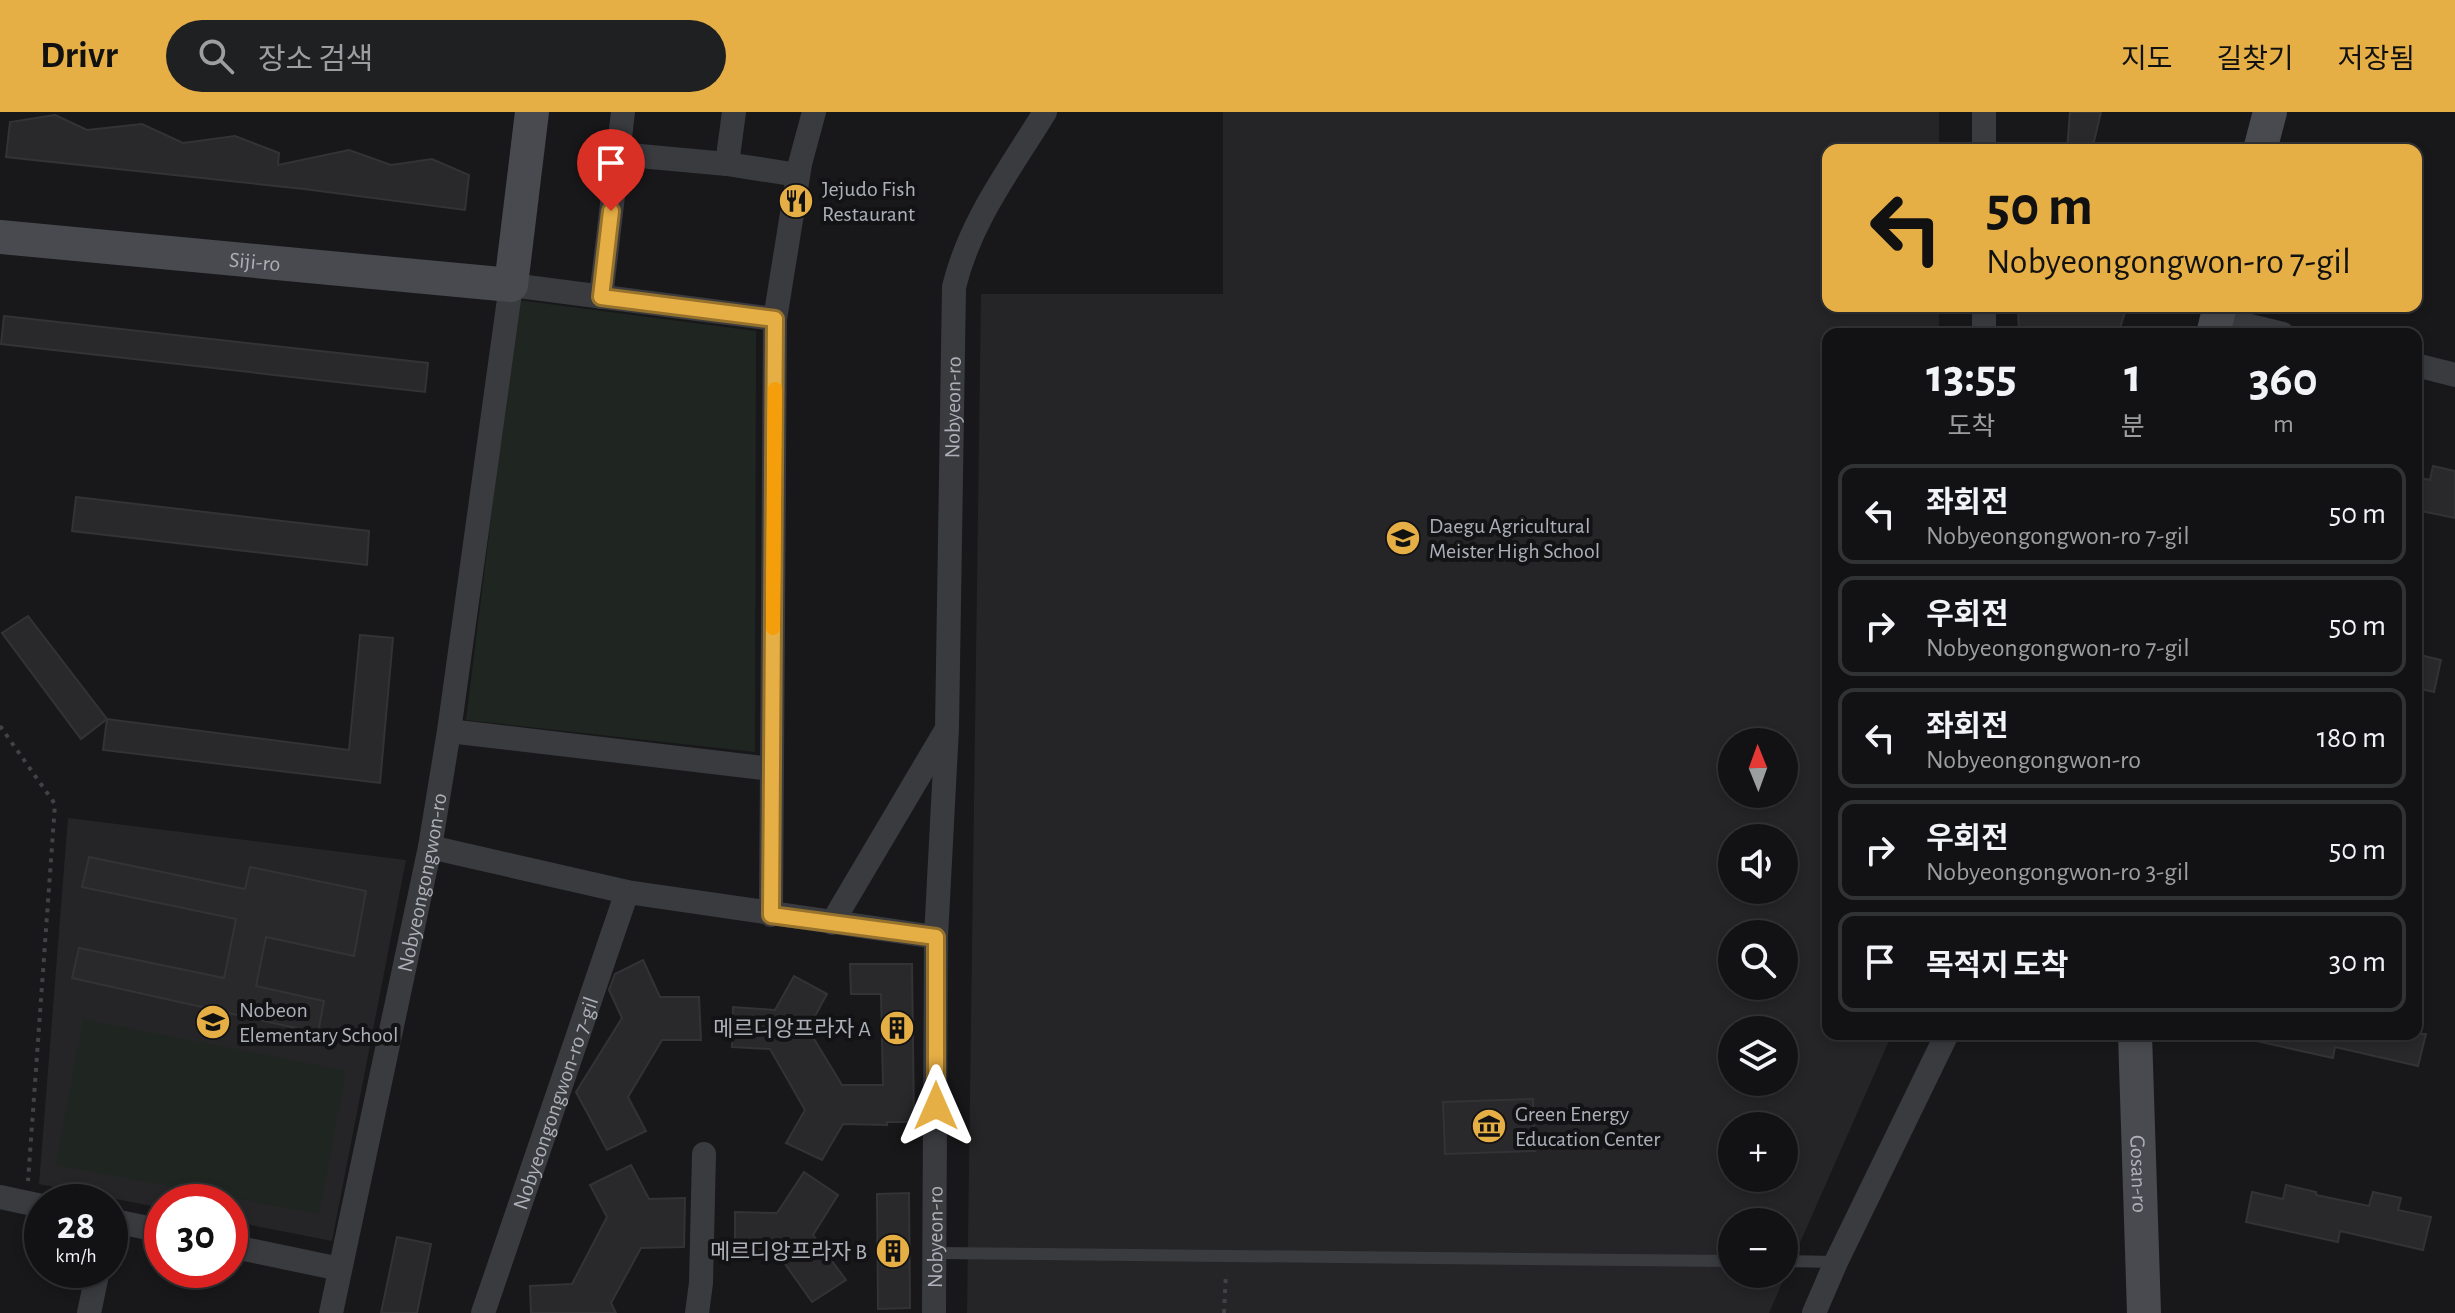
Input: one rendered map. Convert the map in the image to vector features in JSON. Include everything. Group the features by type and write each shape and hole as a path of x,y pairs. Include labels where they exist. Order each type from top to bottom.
{"street":[{"name":"Nobyeongongwon-ro","path":"331,1313 430,847 511,285 532,112"},
{"path":"601,297 623,112"},
{"path":"727,164 734,112"},
{"path":"771,915 775,319 798,175 814,112"},
{"name":"Nobyeon-ro","path":"934,1313 936,937 947,728 954,287 973,228 1045,112"},
{"path":"1984,112 1984,144"},
{"path":"2262,144 2270,112"},
{"path":"618,154 727,164 798,175"},
{"name":"Siji-ro","path":"0,237 511,285"},
{"path":"511,285 775,319"},
{"path":"2216,319 2256,328"},
{"path":"2422,367 2455,375"},
{"name":"Nobyeon-ro","path":"832,923 947,728"},
{"path":"449,731 772,769"},
{"path":"430,847 627,892 936,937"},
{"name":"Nobyeongongwon-ro 7-gil","path":"483,1313 627,892"},
{"path":"1814,1313 1944,1040"},
{"name":"Gosan-ro","path":"2135,1040 2144,1313"},
{"path":"697,1313 701,1283 704,1154"},
{"path":"0,1197 24,1202"},
{"path":"248,1250 340,1269"},
{"path":"89,1313 94,1288"}],"lane":[{"path":"935,1253 1718,1261"},
{"path":"1798,1261 1836,1262"}],"path":[{"path":"0,726 55,804 35,1184"},
{"path":"1224,1313 1227,1255"}],"shaded area":[{"name":"Daegu Agricultural Meister High School","path":"1223,112 1939,112 1939,144 1822,144 1822,312 1939,312 1939,328 1822,328 1822,1040 1889,1040 1798,1247 1798,1208 1718,1208 1718,1288 1780,1288 1769,1313 967,1313 981,294 1223,294"},
{"path":"518,300 756,331 755,752 466,720"},
{"name":"Nobeon Elementary School","path":"68,818 406,860 332,1241 248,1225 248,1184 144,1184 144,1204 128,1201 128,1184 39,1184"},
{"path":"83,1019 346,1071 319,1214 248,1201 248,1184 158,1184 56,1165"}],"building":[{"path":"2070,112 2101,112 2093,144 2067,144"},
{"path":"55,115 87,130 142,124 183,143 235,136 279,153 278,165 349,150 391,165 432,159 469,175 465,210 6,157 10,122"},
{"path":"2018,312 2125,312 2120,328 2019,328"},
{"path":"4,316 428,363 425,392 1,344"},
{"path":"2433,466 2455,471 2455,518 2422,511 2422,478 2430,480"},
{"path":"76,497 369,531 367,565 72,531"},
{"path":"28,616 107,719 81,739 2,633"},
{"path":"360,635 393,638 380,783 103,750 107,719 349,750"},
{"path":"2422,655 2441,660 2434,692 2422,689"},
{"path":"89,857 245,889 250,867 366,891 354,956 266,937 256,986 324,1001 318,1033 72,978 79,948 224,978 236,919 82,887"},
{"path":"643,960 660,997 699,997 701,1040 662,1040 628,1097 646,1131 607,1150 576,1092 622,1018 609,990 615,974"},
{"path":"850,964 912,964 914,1122 843,1124 822,1160 786,1143 805,1110 770,1049 732,1047 733,1007 775,1010 794,976 827,994 808,1029 842,1085 883,1085 881,994 851,994"},
{"path":"2422,1034 2426,1034 2418,1066 2335,1047 2333,1058 2256,1041 2422,1040"},
{"name":"Green Energy Education Center","path":"1533,1099 1535,1151 1445,1154 1443,1102"},
{"path":"631,1165 649,1199 685,1198 684,1247 641,1248 611,1303 616,1313 531,1313 530,1286 572,1284 607,1217 590,1185"},
{"path":"804,1172 838,1195 813,1235 846,1280 812,1302 780,1257 735,1256 735,1212 777,1213"},
{"path":"2286,1185 2369,1206 2373,1192 2401,1198 2398,1210 2431,1217 2423,1250 2340,1231 2338,1242 2246,1222 2252,1192 2283,1199"},
{"name":"메르디앙프라자 B","path":"909,1193 910,1308 878,1309 877,1194"},
{"path":"397,1237 431,1244 417,1313 381,1313"}],"slow traffic":[{"path":"773,628 775,389"}],"place":[{"name":"Jejudo Fish Restaurant","path":"796,201"},
{"name":"Daegu Agricultural Meister High School","path":"1403,538"},
{"name":"Nobeon Elementary School","path":"213,1022"},
{"name":"메르디앙프라자 A","path":"897,1028"},
{"name":"Green Energy Education Center","path":"1489,1126"},
{"name":"메르디앙프라자 B","path":"893,1251"}],"route":[{"path":"611,211 601,297 775,319 771,915 936,937 936,1106"}]}
